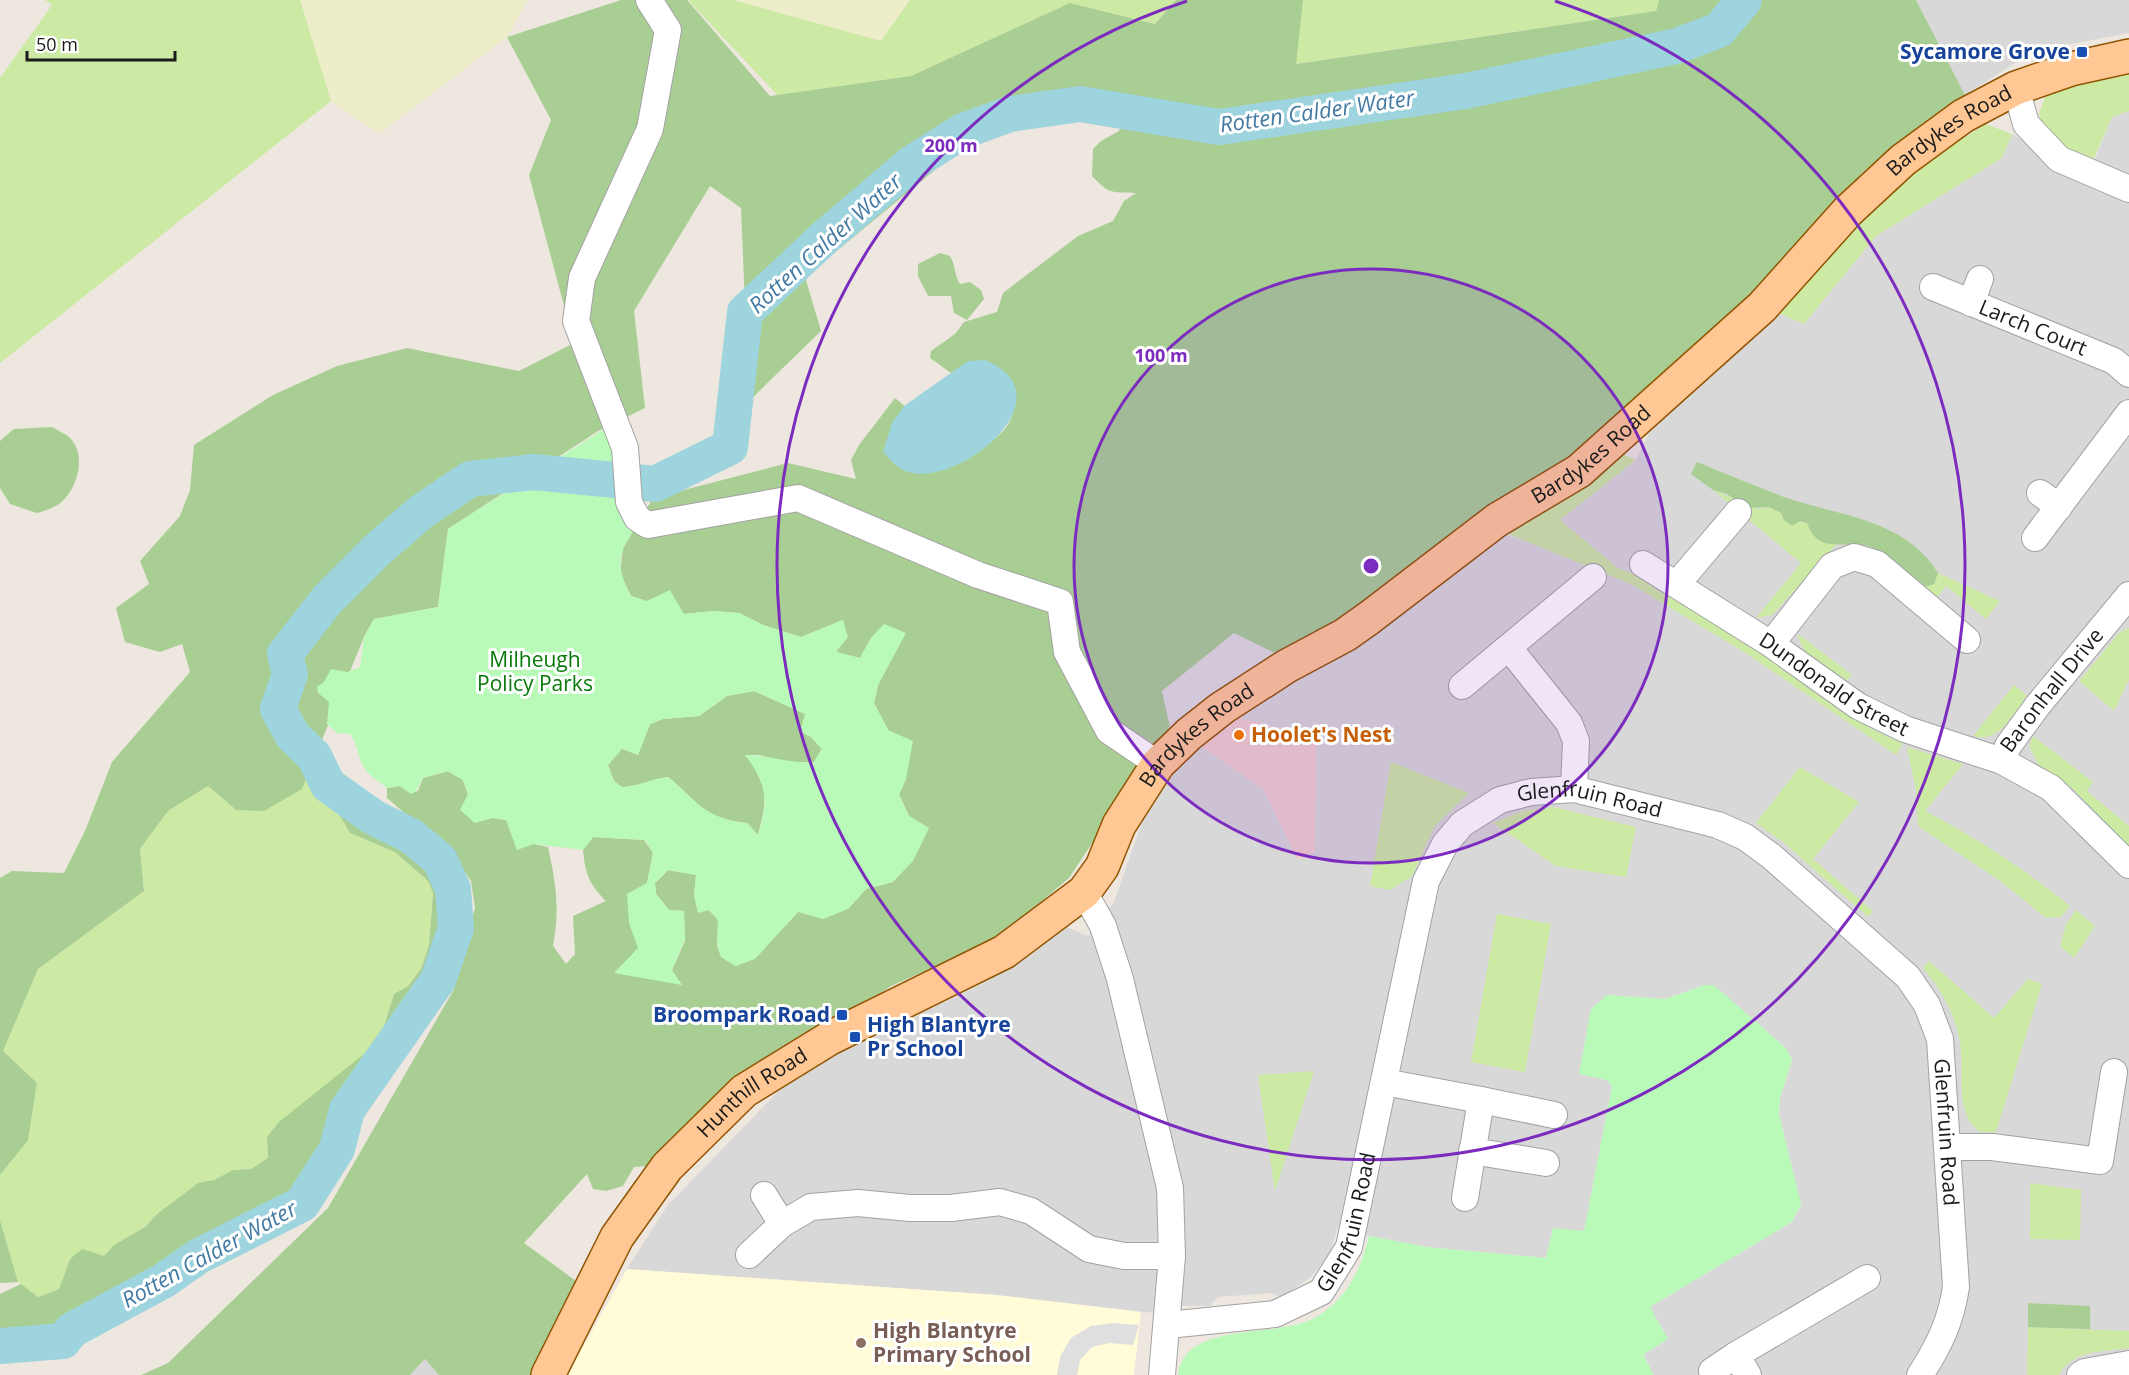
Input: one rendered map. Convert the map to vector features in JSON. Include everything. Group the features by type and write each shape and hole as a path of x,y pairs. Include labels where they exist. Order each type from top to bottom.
{"main road":[{"name":"Bardykes Road","path":"1084,892 1102,867 1119,825 1158,764 1222,708 1287,666 1345,635 1413,587 1455,550 1497,520 1579,471 1762,307 1848,211 1903,160 1963,116 2016,88 2071,69 2129,56"},
{"name":"Hunthill Road","path":"548,1375 617,1237 667,1167 744,1091 830,1038 1004,952 1084,892"}],"street":[{"path":"649,0 668,30 650,129 582,278 576,321 625,448 629,502 637,518 648,525 798,498 978,575 1060,602 1067,652 1109,731 1158,764"},
{"path":"2016,88 2026,124 2059,159 2129,189"},
{"name":"Larch Court","path":"1933,287 1976,291 2114,361 2129,374"},
{"path":"2035,538 2049,500 2129,413"},
{"path":"1677,584 1738,512"},
{"path":"1771,644 1832,566 1854,557 1877,564 1967,640"},
{"name":"Dundonald Street","path":"1643,564 1771,644 1858,706 1881,718 2002,761 2051,788 2129,865"},
{"path":"1462,686 1593,577"},
{"name":"Baronhall Drive","path":"2002,761 2008,746 2038,705 2129,595"},
{"path":"1509,648 1569,723 1576,741 1574,789"},
{"name":"Glenfruin Road","path":"1168,1325 1275,1314 1321,1292 1349,1247 1426,881 1445,844 1462,824 1500,800 1531,792 1574,789 1718,825 1745,837 1771,856 1908,977 1927,1005 1940,1039 1956,1287 1952,1312 1943,1338 1920,1375"},
{"path":"1084,892 1103,926 1120,979 1170,1188 1172,1256 1162,1375"},
{"path":"1948,1147 1992,1147 2100,1161 2114,1072"},
{"path":"1384,1082 1554,1115"},
{"path":"1465,1198 1481,1100"},
{"path":"1472,1151 1546,1163"},
{"path":"764,1194 782,1224"},
{"path":"749,1255 782,1224 811,1207 858,1203 910,1208 951,1208 1000,1202 1031,1211 1089,1249 1124,1256 1172,1256"},
{"path":"1712,1371 1742,1365 1867,1278"},
{"path":"2080,1375 2085,1371 2129,1364"}],"shaded area":[{"path":"1916,0 2129,0 2129,33 2034,51 1965,95"},
{"path":"2129,111 2129,1375 1654,1375 1643,1355 1649,1307 1792,1222 1801,1205 1779,1114 1780,1098 1792,1060 1787,1049 1705,985 1665,999 1607,995 1607,1080 1612,1086 1585,1232 1546,1258 1427,1247 1369,1236 1338,1227 1329,1255 1311,1277 1281,1298 1272,1293 1218,1297 1210,1306 1155,1305 1154,1313 996,1295 627,1269 667,1206 793,1076 982,984 1066,927 1088,936 1114,902 1145,814 1176,763 1265,689 1389,625 1502,533 1536,545 1538,536 1636,460 1652,427 1778,313 1804,324 1876,236 2001,158 2012,134 2022,139 2040,159 2086,181 2112,117"},
{"path":"1234,633 1285,658 1170,726 1162,691"},
{"path":"1226,715 1316,740 1315,852 1298,860 1263,789 1196,743"},
{"name":"High Blantyre Primary School","path":"627,1269 996,1295 1141,1312 1134,1375 567,1375"},
{"path":"1113,1323 1139,1325 1133,1345 1109,1343 1092,1347 1080,1360 1077,1375 1057,1375 1060,1357 1071,1338 1091,1326"},
{"path":"425,1359 439,1375 410,1375"}],"green space":[{"path":"45,0 300,0 331,101 0,363 0,78 52,5"},
{"path":"300,0 528,0 507,37 379,134 331,101"},
{"path":"621,0 687,0 770,96 911,76 1070,3 1155,24 1176,0 1303,0 1296,64 1656,11 1659,0 1916,0 1965,95 1864,171 1754,296 1561,464 1398,584 1285,658 1162,691 1170,726 1069,878 997,939 891,986 840,1023 789,1042 768,1068 649,1166 634,1167 623,1186 606,1191 593,1189 587,1174 524,1243 576,1281 532,1375 439,1375 425,1359 410,1375 141,1375 168,1363 328,1208 453,991 475,908 471,881 453,855 387,798 387,788 400,786 411,793 418,791 423,778 449,771 463,780 468,795 493,818 506,820 534,844 548,847 556,896 553,946 566,964 575,954 573,916 606,901 589,878 585,865 583,850 593,837 644,840 653,853 647,883 627,895 672,970 685,941 684,911 669,910 656,894 655,883 668,870 696,875 694,895 698,912 709,910 718,920 717,945 721,957 736,966 781,930 798,912 848,909 866,889 893,882 928,828 909,816 899,794 906,779 888,730 874,703 878,685 905,633 871,638 860,658 836,652 843,620 801,637 763,625 739,613 713,611 684,614 631,596 620,574 623,548 653,498 788,463 856,479 851,460 859,445 895,398 967,458 996,438 1008,424 1012,415 1016,390 971,361 951,373 930,358 931,351 955,334 964,322 997,312 1003,293 1078,236 1113,221 1124,201 1136,193 1112,191 1103,187 1092,176 1093,149 1101,141 1119,131 1126,112 1026,95 805,277 821,331 749,401 741,208 710,186 634,311 645,408 598,431 448,529 438,607 374,619 364,637 302,789 264,811 236,810 208,786 168,811 140,849 144,891 38,969 3,1051 37,1083 28,1140 0,1175 0,878 12,871 64,873 85,831 112,762 190,672 182,644 160,652 125,642 116,608 149,584 140,561 180,516 190,490 194,445 273,395 337,366 407,348 519,371 574,343 529,175 551,120 507,37"},
{"path":"688,0 733,0 881,41 910,0 1176,0 1155,24 1070,3 911,76 777,95"},
{"path":"733,0 910,0 881,41"},
{"path":"1303,0 1659,0 1656,11 1295,64"},
{"path":"2129,71 2129,111 2112,117 2092,163 2067,153 2041,123 2039,113 2046,95"},
{"path":"1986,124 2012,134 2002,158 1876,236 1804,324 1778,313 1863,218 1889,193 1929,161"},
{"path":"940,253 950,256 960,284 970,282 981,290 984,299 967,320 954,313 951,296 928,296 918,276 918,264"},
{"name":"Milheugh Policy Parks","path":"615,422 634,529 624,547 620,562 631,596 647,601 670,590 684,614 713,611 739,613 763,625 801,637 843,620 848,637 836,652 860,658 871,638 884,624 906,633 878,685 874,703 888,730 913,741 906,779 899,795 909,816 929,828 913,861 893,882 866,889 848,909 823,919 798,912 755,959 736,966 721,957 717,943 718,920 709,910 698,913 694,895 696,875 668,870 655,883 656,894 669,910 684,911 685,939 672,970 682,985 614,973 638,948 629,923 627,894 647,883 653,853 645,840 593,837 583,850 534,844 517,850 506,820 493,818 475,823 460,810 468,794 463,780 447,771 423,778 416,791 411,794 400,786 387,788 365,769 350,734 337,733 327,724 329,702 318,693 317,687 324,682 331,669 347,672 360,667 364,637 374,619 438,607 448,529","holes":["754,691 805,714 800,732 811,737 822,749 814,762 795,762 745,755 758,775 764,793 764,813 758,835 747,823 732,821 703,808 668,777 622,787 614,781 608,765 622,749 638,755 650,724 663,719 699,716 727,696"]},
{"path":"52,427 69,437 78,453 78,472 71,490 59,504 37,513 10,504 0,488 0,441 14,429"},
{"path":"1623,454 1636,460 1560,520 1618,568 1633,574 1668,597 1672,592 1854,718 1903,743 1896,755 1744,652 1631,584 1503,532"},
{"path":"1697,462 1787,498 1871,522 1890,531 1909,541 1925,555 1938,573 1934,584 1924,587 1891,559 1871,547 1826,543 1812,533 1807,523 1800,521 1792,526 1784,520 1781,513 1769,507 1747,508 1727,494 1713,490 1691,474"},
{"path":"1713,490 1758,509 1769,507 1781,513 1784,520 1807,523 1818,539 1826,543 1837,544 1772,615 1756,618 1801,563"},
{"path":"1938,573 2000,601 1986,619 1946,586 1936,598 1924,587 1934,584"},
{"path":"2129,628 2129,679 2114,711 2079,681 2120,632"},
{"path":"1798,634 1852,675 1847,680 1816,661 1804,649"},
{"path":"2014,685 2027,696 2011,719 1998,732 1990,736 1973,736"},
{"path":"754,691 805,714 811,737 822,749 814,762 781,762 760,755 746,755 759,776 764,793 758,835 747,823 720,817 703,808 668,777 622,788 614,781 608,765 622,748 638,755 650,724 663,719 699,716 727,696"},
{"path":"2033,736 2093,782 2087,791 2129,826 2129,846 2073,789 2038,764 2029,746"},
{"path":"1907,747 1963,764 1925,811 1982,843 2053,892 2070,906 2061,917 2046,918 1999,880 1918,826 1916,791"},
{"path":"1391,762 1469,793 1434,827 1412,876 1390,890 1370,886"},
{"path":"1800,767 1859,802 1813,859 1873,911 1868,917 1783,842 1756,823"},
{"path":"309,770 323,791 339,798 336,809 350,833 395,852 428,881 433,893 429,945 421,969 408,986 394,994 379,1042 267,1137 268,1158 251,1169 233,1170 214,1180 198,1183 157,1214 145,1227 114,1245 104,1256 70,1259 59,1289 38,1297 18,1282 0,1220 0,1175 28,1139 37,1083 3,1051 38,969 144,891 140,849 168,811 208,786 236,810 301,789"},
{"path":"340,793 373,817 411,836 440,860 453,889 456,928 438,980 347,1110 337,1149 302,1204 199,1256 163,1281 73,1330 65,1342 0,1346 0,1294 21,1284 38,1297 59,1289 70,1259 82,1249 104,1256 114,1245 145,1227 157,1214 198,1183 214,1180 233,1170 251,1169 268,1158 267,1137 279,1122 379,1042 394,994 408,986 421,969 429,945 433,893 428,881 395,852 350,833 336,809"},
{"path":"1553,807 1636,827 1626,877 1556,866 1493,823 1523,811"},
{"path":"2076,910 2095,926 2074,958 2060,946 2066,925"},
{"path":"1497,914 1551,924 1525,1072 1471,1062"},
{"path":"1929,961 1994,1018 2028,979 2042,984 1996,1132 1980,1132 1971,1123 1966,1113 1963,1101 1959,1037 1946,1000 1923,968"},
{"path":"1705,985 1713,985 1722,992 1787,1049 1792,1060 1780,1098 1779,1114 1801,1204 1792,1222 1650,1307 1668,1339 1643,1355 1654,1375 1178,1375 1185,1357 1198,1346 1216,1338 1302,1323 1318,1316 1338,1300 1352,1281 1362,1260 1369,1236 1427,1247 1546,1258 1553,1228 1584,1231 1612,1086 1607,1080 1579,1074 1591,1009 1607,995 1665,999"},
{"path":"1314,1071 1275,1191 1258,1075"},
{"path":"2030,1183 2081,1190 2080,1240 2030,1239"},
{"path":"0,1220 18,1282 0,1283"},
{"path":"2028,1303 2090,1306 2090,1329 2028,1327"},
{"path":"2028,1327 2129,1331 2129,1348 2099,1351 2080,1356 2072,1360 2059,1375 2027,1375"}],"water":[{"path":"985,360 1009,376 1017,396 1011,417 996,438 974,455 949,468 924,474 903,470 897,466 883,452 892,423 904,406 968,361"}],"waterway":[{"name":"Rotten Calder Water","path":"0,1346 63,1341 72,1330 163,1281 199,1256 302,1204 337,1149 347,1110 438,980 456,928 453,889 440,860 411,836 373,817 328,785 314,756 293,736 278,709 290,674 285,654 327,600 378,549 421,512 470,479 534,472 655,484 730,447 745,312 824,238 912,163 963,131 1010,114 1080,104 1219,127 1466,91 1677,46 1719,30 1744,0"}],"place":[{"name":"Sycamore Grove","path":"2082,52"},
{"name":"Hoolet's Nest","path":"1239,735"},
{"name":"Broompark Road","path":"842,1015"},
{"name":"High Blantyre Pr School","path":"855,1037"},
{"name":"High Blantyre Primary School","path":"861,1343"}]}
